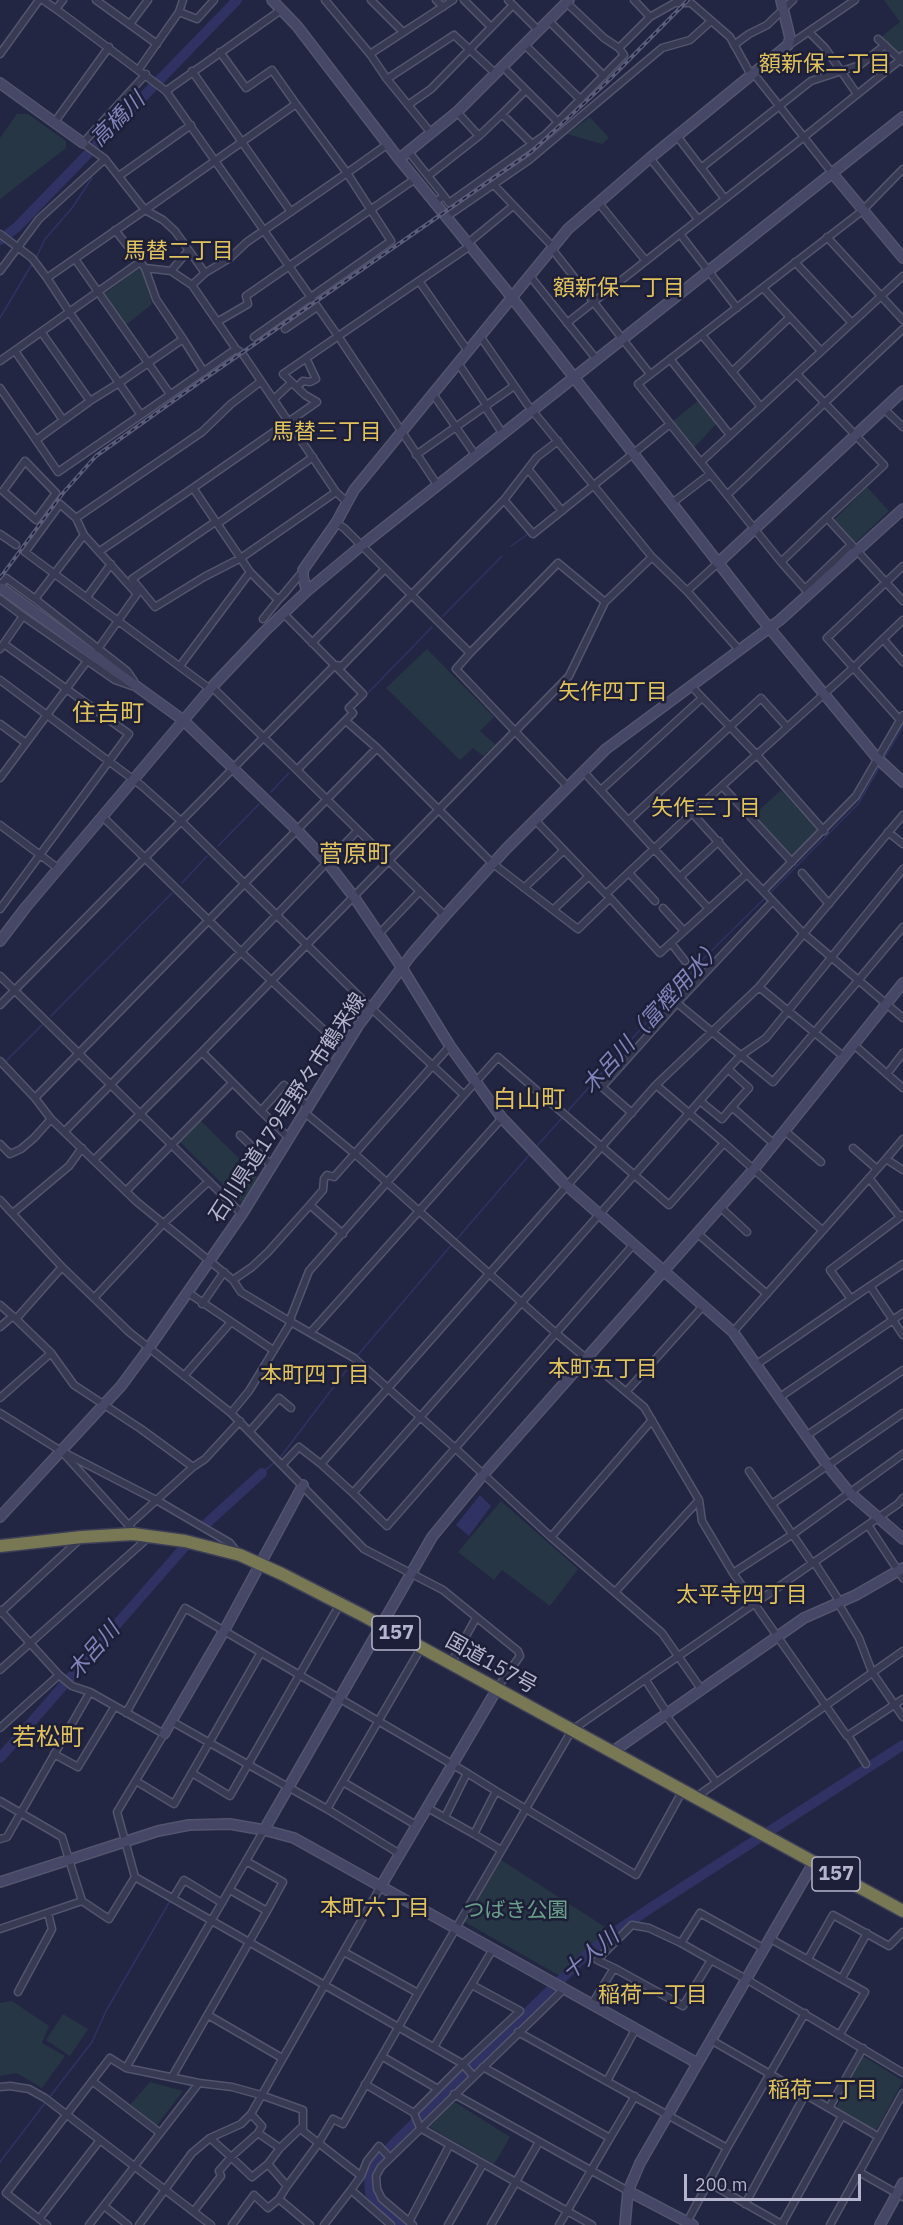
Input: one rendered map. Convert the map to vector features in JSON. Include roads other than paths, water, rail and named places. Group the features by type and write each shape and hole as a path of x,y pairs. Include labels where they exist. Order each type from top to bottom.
{"highway":[{"name":"国道157号","path":"0,1546 131,1530 149,1536 194,1542 240,1555 340,1604 451,1663 903,1911"}],"street":[{"path":"0,54 39,0"},
{"path":"43,0 166,90 288,267 339,336 438,486"},
{"path":"56,9 63,0"},
{"path":"96,0 105,2 157,44"},
{"path":"130,24 148,0"},
{"path":"139,69 179,12 183,0"},
{"path":"179,12 196,19 214,0"},
{"path":"325,0 431,133"},
{"path":"371,0 403,32"},
{"path":"436,0 443,7"},
{"path":"370,54 453,0"},
{"path":"464,0 491,27"},
{"path":"634,0 650,16"},
{"path":"619,48 650,16 672,2 681,0"},
{"path":"734,45 767,25 782,5 793,0"},
{"path":"274,1 297,26 399,159 512,298 671,504 823,694 881,762 903,782"},
{"path":"399,159 457,112 568,1 624,55 581,100 532,144 449,203 408,152"},
{"path":"263,619 303,570 336,523 347,502 568,229 650,158 788,45 850,1"},
{"path":"408,105 431,89 513,5 510,2"},
{"path":"510,2 539,31"},
{"path":"672,2 693,2 711,21 730,36 750,73 754,74 862,211 903,258"},
{"path":"782,5 790,38 788,45"},
{"path":"166,90 281,10"},
{"path":"549,21 604,76"},
{"path":"447,217 529,160 662,48 690,40 711,21"},
{"path":"809,32 825,48 857,94"},
{"path":"387,79 454,35 526,90 558,122"},
{"path":"567,323 902,59 878,39"},
{"path":"525,45 581,100"},
{"path":"701,168 811,81 860,65 885,45"},
{"path":"54,123 109,47"},
{"path":"220,52 246,88 272,70 347,173 391,241 254,337"},
{"path":"192,71 291,212"},
{"path":"83,143 146,74"},
{"path":"0,83 102,158 145,210 163,220 175,231 205,273"},
{"path":"428,176 479,136 526,90"},
{"path":"47,278 296,104"},
{"path":"457,112 479,136"},
{"path":"502,114 532,144"},
{"path":"0,941 211,688 307,591 903,117"},
{"path":"119,176 191,125"},
{"path":"677,136 725,199"},
{"path":"192,285 205,273 230,258 247,242 388,144"},
{"path":"0,271 39,219 102,158"},
{"path":"650,158 698,219"},
{"path":"854,548 805,589 754,531 638,384 862,211 903,169"},
{"path":"217,322 248,304 246,296 415,179"},
{"path":"494,185 552,248 650,374"},
{"path":"435,202 444,196"},
{"path":"598,202 646,261"},
{"path":"100,552 317,402 283,374 469,245 513,206"},
{"path":"116,230 145,268 156,299 204,372"},
{"path":"0,234 32,258 141,415"},
{"path":"680,234 737,308"},
{"path":"827,237 903,320"},
{"path":"171,271 188,251"},
{"path":"75,259 170,394"},
{"path":"0,361 140,262"},
{"path":"795,262 852,323"},
{"path":"145,268 171,271 192,285 236,349 242,353 336,492 347,502"},
{"path":"530,276 597,360"},
{"path":"701,462 903,276"},
{"path":"419,281 468,351"},
{"path":"763,288 821,351"},
{"path":"285,329 317,307"},
{"path":"732,372 790,317"},
{"path":"727,495 903,329"},
{"path":"42,333 90,401"},
{"path":"702,335 761,407"},
{"path":"480,336 533,411 652,557 687,591 740,651"},
{"path":"36,440 183,339"},
{"path":"0,388 58,472 236,349"},
{"path":"15,351 63,420"},
{"path":"274,399 294,385 316,379 306,358"},
{"path":"670,360 730,435"},
{"path":"458,363 503,434"},
{"path":"781,562 884,465 797,374"},
{"path":"76,518 202,432 231,404 260,382"},
{"path":"416,455 514,386"},
{"path":"687,591 903,391"},
{"path":"433,394 476,456"},
{"path":"884,409 903,427"},
{"path":"504,500 533,534 670,424"},
{"path":"335,665 342,666 504,500 537,457 558,441"},
{"path":"139,592 132,579 313,458"},
{"path":"25,461 56,493 36,520 1,492 25,461"},
{"path":"528,469 562,511"},
{"path":"671,504 710,474"},
{"path":"193,488 250,572 279,599"},
{"path":"336,492 241,558 204,577 155,607 84,535 76,518 60,504 25,552 211,688 264,736 445,916"},
{"name":"石川県道179号野々市鶴来線","path":"0,1517 104,1405 149,1348 242,1214 343,1048 402,968 492,863 606,749 770,628 854,548 903,509"},
{"path":"827,518 903,601"},
{"path":"336,523 470,653"},
{"path":"0,534 16,545"},
{"path":"35,599 84,535"},
{"path":"94,1160 568,676 605,602 652,557"},
{"path":"568,787 456,669 558,563 605,602"},
{"path":"87,597 111,564"},
{"path":"632,1113 602,1087 768,897 792,862 856,796 881,762 902,717 827,638 903,566"},
{"path":"312,643 386,569"},
{"path":"303,570 307,591"},
{"path":"180,666 250,572"},
{"path":"140,689 127,671 6,578 0,587 140,689 183,720 327,862 354,897 402,968 450,1046 502,1118 567,1185 734,1332 827,1465 850,1493 876,1518 903,1539"},
{"path":"98,649 139,592"},
{"path":"0,599 115,680 140,689"},
{"path":"283,613 363,694 349,708 353,713 297,770"},
{"path":"0,909 129,734 2,646 23,616"},
{"path":"346,721 377,748 492,863 578,929 628,873 903,620"},
{"path":"882,639 903,662"},
{"path":"0,778 87,661"},
{"path":"0,1005 335,665"},
{"path":"0,680 134,780 181,821 372,1009 464,1095"},
{"path":"692,687 757,755 824,831"},
{"path":"601,790 702,698"},
{"path":"629,820 761,698 787,727"},
{"path":"0,724 26,743"},
{"path":"35,1098 377,748"},
{"path":"583,771 709,909"},
{"path":"722,786 792,862"},
{"path":"692,813 804,934 903,1018"},
{"path":"321,1464 656,1085 759,987 903,815"},
{"path":"103,817 343,1048"},
{"path":"535,820 660,953 747,874"},
{"path":"0,825 59,869"},
{"path":"65,1131 358,830"},
{"path":"888,832 903,844"},
{"path":"680,877 718,841"},
{"path":"524,888 564,850"},
{"path":"353,1494 688,1113 740,1056 766,1038 903,869"},
{"path":"628,873 655,901"},
{"path":"802,873 829,904"},
{"path":"553,910 589,876"},
{"path":"379,934 420,891"},
{"path":"663,908 684,931"},
{"path":"677,1003 773,1082 903,927"},
{"path":"671,943 685,961"},
{"path":"0,976 242,1214"},
{"path":"126,2068 432,1538 483,1475 754,1169 903,983"},
{"path":"759,987 843,1056"},
{"path":"853,1044 903,1088"},
{"path":"233,1280 268,1252 323,1190 324,1179 327,1175 334,1177 450,1046"},
{"path":"202,1052 289,1138"},
{"path":"887,1074 903,1053"},
{"path":"231,1413 249,1391 291,1322 309,1271 498,1057 669,1205 724,1143"},
{"path":"2,1063 51,1119 126,1191 163,1224 224,1272 241,1292 356,1360 388,1387 551,1537 662,1633 701,1689"},
{"path":"700,1101 722,1119 749,1088 728,1069"},
{"path":"126,1191 232,1083"},
{"path":"261,1111 284,1085 306,1109 418,1211 557,1334 644,1407 699,1500 702,1521 733,1573 866,1764"},
{"path":"656,1085 822,1230"},
{"path":"732,1107 774,1144"},
{"path":"311,1332 502,1118"},
{"path":"0,1143 10,1154 21,1149 51,1119"},
{"path":"785,1131 821,1162"},
{"path":"240,1135 272,1166"},
{"path":"734,1332 903,1139"},
{"path":"13,1213 69,1166 82,1148"},
{"path":"853,1148 877,1169"},
{"path":"886,1159 903,1170"},
{"path":"851,1299 830,1270 902,1216 869,1178"},
{"path":"94,1298 163,1224 209,1180"},
{"path":"0,1200 94,1298 149,1348 231,1413 250,1431 364,1549 443,1590 518,1651 520,1656 497,1689 426,1807 251,2114 241,2124 210,2138 192,2153 139,2225"},
{"path":"310,1205 343,1234"},
{"path":"720,1207 747,1232"},
{"path":"697,1233 767,1294"},
{"path":"279,1462 299,1447 321,1464 387,1526 633,1245"},
{"path":"757,1364 903,1264"},
{"path":"0,1327 14,1318 62,1267"},
{"path":"202,1304 224,1272"},
{"path":"870,1286 903,1335"},
{"path":"186,1292 273,1350"},
{"path":"0,1305 51,1353 74,1385 193,1467"},
{"path":"626,1392 703,1306"},
{"path":"780,1397 903,1313"},
{"path":"184,1376 231,1322"},
{"path":"0,1398 51,1353"},
{"path":"807,1436 903,1370"},
{"path":"250,1431 279,1398 291,1408"},
{"path":"0,1413 61,1451 158,1501 230,1543 240,1555"},
{"path":"772,1504 903,1413"},
{"path":"551,1537 652,1420"},
{"path":"61,1451 131,1530 240,1422"},
{"path":"733,1573 793,1534 903,1454"},
{"path":"749,1471 839,1603 859,1638 872,1672 903,1717"},
{"path":"303,1485 224,1631 117,1812 124,1842 135,1877 434,2048 464,2066 472,2075"},
{"path":"232,2225 254,2195 268,2208 279,2199 333,2119 343,2124 572,1730 898,1504 903,1498"},
{"path":"615,1592 699,1500"},
{"path":"612,1752 804,1618 901,1572 868,1525"},
{"path":"0,1670 149,1536"},
{"path":"82,1537 0,1612 72,1686 90,1692 164,1734"},
{"path":"192,1773 231,1796 340,1604"},
{"path":"126,1713 185,1608 338,1700 452,1763 636,1875 683,1790"},
{"path":"451,1663 476,1618"},
{"path":"327,1809 376,1721 421,1648"},
{"path":"696,1797 903,1651"},
{"path":"136,1781 174,1804 261,1654"},
{"path":"0,1728 62,1677"},
{"path":"645,1679 666,1713 716,1782"},
{"path":"0,1839 6,1837 90,1692"},
{"path":"849,1737 903,1699"},
{"path":"54,1754 78,1767 115,1706"},
{"path":"171,1721 327,1809 400,1854"},
{"path":"444,1818 467,1773"},
{"path":"343,1782 416,1826"},
{"path":"474,1833 496,1791"},
{"path":"0,1801 62,1837 82,1901 109,1919 135,1877"},
{"path":"426,1807 501,1850"},
{"path":"0,1882 158,1831 189,1825 230,1824 264,1830 294,1838 697,2063"},
{"path":"172,2077 283,1882 246,1861"},
{"path":"625,2225 628,2191 640,2163 814,1862"},
{"path":"173,1898 184,1880 222,1903"},
{"path":"230,1890 267,1911"},
{"path":"0,1929 82,1901"},
{"path":"18,1992 52,1929 48,1912"},
{"path":"681,1943 700,1913 763,1948"},
{"path":"808,1959 832,1914 889,1946 903,1932"},
{"path":"711,1960 683,2006 597,1960 632,1925 649,1928 681,1943 746,1979 903,2073"},
{"path":"842,1978 867,1933"},
{"path":"769,1938 865,1992 840,2034"},
{"path":"434,2048 494,1949"},
{"path":"344,1952 418,1993"},
{"path":"592,2004 614,1968"},
{"path":"414,2115 520,2011 472,1985"},
{"path":"449,2146 411,2223 382,2199 377,2189 376,2176 381,2167 419,2127 563,1988"},
{"path":"454,2094 690,2223 727,2148 805,2013"},
{"path":"208,2014 282,2058"},
{"path":"607,2081 635,2030"},
{"path":"518,2032 727,2148"},
{"path":"711,2040 879,2137"},
{"path":"829,2108 863,2048"},
{"path":"383,2057 438,2089"},
{"path":"46,2225 6,2193 110,2058 126,2068 199,2083 232,2087 303,2110 303,2132 361,2176"},
{"path":"483,2067 610,2138"},
{"path":"92,2081 160,2133"},
{"path":"89,2225 199,2083"},
{"path":"365,2084 414,2115 419,2127 449,2146 592,2225"},
{"path":"0,2087 10,2085 29,2089 48,2100 211,2225"},
{"path":"830,2225 903,2093"},
{"path":"745,2204 806,2095"},
{"path":"559,2225 635,2096"},
{"path":"194,2211 221,2176 219,2171 258,2133 262,2126 251,2114"},
{"path":"709,2183 783,2225 842,2116"},
{"path":"210,2138 252,2177 268,2164 280,2148 303,2126"},
{"path":"258,2133 280,2148"},
{"path":"39,2219 100,2140"},
{"path":"491,2225 539,2142"},
{"path":"324,2225 361,2176 367,2161 379,2146 389,2157"},
{"path":"268,2164 287,2186"},
{"path":"448,2225 483,2164"},
{"path":"859,2172 900,2195"},
{"path":"880,2225 900,2195 903,2184"},
{"path":"351,2190 391,2225"},
{"path":"279,2199 310,2225"},
{"path":"104,2206 128,2225"}],"waterway":[{"name":"高橋川","path":"0,240 17,227 237,0"},
{"path":"36,258 45,239 72,208 92,178"},
{"path":"0,318 32,264"},
{"path":"563,505 588,485"},
{"path":"535,528 557,511"},
{"path":"511,546 528,534"},
{"path":"443,616 502,556"},
{"path":"366,695 432,627"},
{"path":"298,763 347,714"},
{"name":"木呂川（富樫用水）","path":"884,759 903,726"},
{"name":"木呂川（富樫用水）","path":"770,893 858,804 880,766"},
{"path":"271,792 289,773"},
{"path":"218,846 259,804"},
{"path":"182,883 207,856"},
{"path":"51,1016 172,893"},
{"name":"木呂川（富樫用水）","path":"566,1113 702,960 767,896"},
{"path":"4,1063 42,1025"},
{"name":"木呂川（富樫用水）","path":"536,1147 563,1117"},
{"name":"木呂川（富樫用水）","path":"456,1240 531,1153"},
{"name":"木呂川（富樫用水）","path":"357,1356 453,1243"},
{"name":"木呂川（富樫用水）","path":"279,1459 354,1360"},
{"name":"木呂川（富樫用水）","path":"262,1473 275,1462"},
{"name":"木呂川","path":"206,1524 262,1473"},
{"name":"木呂川","path":"0,1758 187,1544"},
{"name":"十人川","path":"403,2225 380,2206 370,2193 369,2175 373,2167 394,2143 586,1955 652,1907 903,1745"},
{"path":"48,2099 92,2042 106,2011 170,1901"},
{"path":"0,2162 45,2103"}],"railway":[{"path":"0,578 63,493 96,456 531,152 607,82 688,0"}],"district":[{"name":"額新保二丁目","path":"825,65"},
{"name":"馬替二丁目","path":"179,252"},
{"name":"額新保一丁目","path":"619,289"},
{"name":"馬替三丁目","path":"327,433"},
{"name":"矢作四丁目","path":"613,693"},
{"name":"住吉町","path":"108,714"},
{"name":"矢作三丁目","path":"706,809"},
{"name":"菅原町","path":"355,855"},
{"name":"白山町","path":"529,1100"},
{"name":"本町五丁目","path":"603,1370"},
{"name":"本町四丁目","path":"315,1376"},
{"name":"太平寺四丁目","path":"742,1596"},
{"name":"若松町","path":"48,1738"},
{"name":"本町六丁目","path":"375,1909"},
{"name":"稲荷一丁目","path":"653,1996"},
{"name":"稲荷二丁目","path":"823,2091"}],"park label":[{"name":"つばき公園","path":"516,1911"}]}
